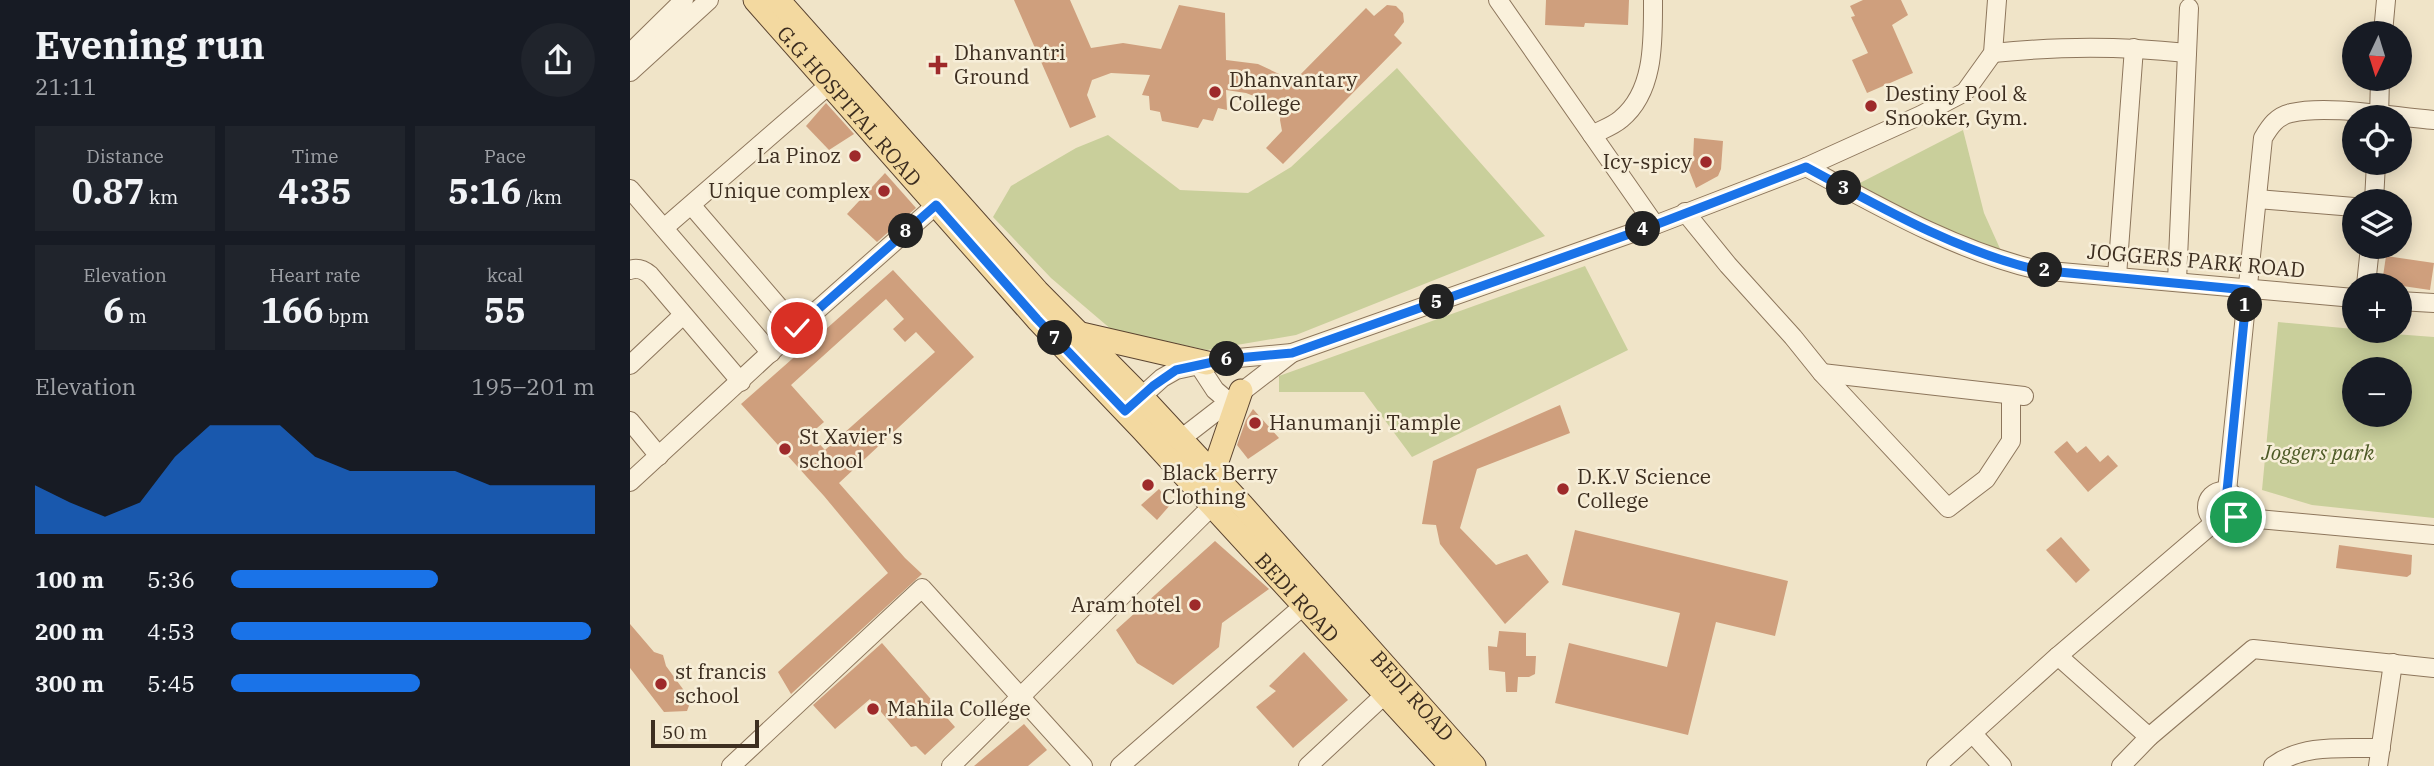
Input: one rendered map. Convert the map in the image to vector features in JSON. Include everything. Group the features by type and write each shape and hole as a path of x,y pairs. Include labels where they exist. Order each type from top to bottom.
{"main road":[{"name":"G.G HOSPITAL ROAD","path":"755,0 1037,319 1133,403 1142,429"},
{"name":"G.G HOSPITAL ROAD","path":"778,0 890,128 1077,333 1133,403 1172,446"},
{"path":"1077,333 1203,364"},
{"path":"1213,473 1234,396"},
{"name":"BEDI ROAD","path":"1142,429 1213,473 1392,688 1451,766"},
{"name":"BEDI ROAD","path":"1172,446 1213,505 1303,606 1474,766"}],"street":[{"path":"630,53 684,0"},
{"path":"630,72 709,0"},
{"path":"1498,0 1655,225"},
{"path":"1592,135 1620,120 1637,103 1647,79 1652,50 1653,0"},
{"path":"1133,403 1162,378 1176,370 1292,353 1655,225 1806,167 1921,115 1965,92 1993,53 1997,0"},
{"path":"2384,21 2386,0"},
{"path":"2177,281 2189,8"},
{"path":"1993,53 2049,47 2134,48 2188,53"},
{"path":"2117,276 2134,48"},
{"path":"664,228 830,84"},
{"path":"2227,491 2263,138 2273,122 2289,113 2342,113"},
{"path":"2412,118 2434,120"},
{"name":"JOGGERS PARK ROAD","path":"1806,167 1920,226 2006,262 2038,270 2342,297"},
{"path":"630,189 771,353"},
{"path":"2257,199 2342,206"},
{"path":"630,482 936,205"},
{"path":"692,206 797,328"},
{"path":"1685,212 1822,373 1948,508 1986,479 2011,441 2018,396 1822,373"},
{"path":"630,270 644,270 740,382"},
{"path":"2412,301 2434,303"},
{"path":"630,365 683,315"},
{"path":"1172,446 1292,353"},
{"path":"1203,364 1215,390 1234,396"},
{"path":"630,421 659,456"},
{"path":"2236,517 2238,501 2227,491 2217,492 2208,503 2209,513 2216,521 2226,522 2236,517 2434,534"},
{"path":"951,766 1213,505"},
{"path":"1937,766 2058,656 2216,521"},
{"path":"732,766 922,588 1083,766"},
{"path":"1120,766 1303,606"},
{"path":"2121,766 2149,737 2253,649 2434,668"},
{"path":"2058,656 2149,737"},
{"path":"2273,766 2303,752 2318,749 2380,757 2393,663"},
{"path":"1308,766 1392,688"},
{"path":"1973,734 2002,766"}],"green space":[{"path":"1397,68 1545,236 1296,335 1207,350 1112,330 1051,278 993,217 1011,186 1076,148 1108,135 1180,190 1248,193 1291,167"},
{"path":"1963,130 1984,213 2006,262 1902,217 1858,184"},
{"path":"1585,266 1628,350 1412,457 1364,392 1279,392 1279,376"},
{"name":"Joggers park","path":"2278,322 2342,328 2342,343 2412,343 2412,335 2434,337 2434,518 2312,505 2262,490"}],"building":[{"path":"1014,0 1070,0 1091,48 1123,43 1161,49 1179,5 1225,13 1226,60 1258,64 1294,81 1366,8 1374,16 1387,5 1396,6 1403,13 1404,22 1394,35 1402,43 1283,164 1266,148 1282,131 1281,112 1272,103 1246,93 1226,90 1227,110 1218,108 1213,121 1203,119 1198,128 1162,121 1160,112 1150,110 1149,96 1142,95 1150,75 1111,73 1092,80 1087,95 1096,117 1070,128"},
{"path":"1546,0 1629,0 1628,25 1545,25"},
{"path":"1863,0 1901,0 1908,15 1892,25 1913,73 1867,93 1852,60 1868,53 1851,17 1855,16 1850,6"},
{"path":"826,103 854,134 829,150 806,126"},
{"name":"Icy-spicy","path":"1694,138 1723,141 1718,176 1696,188 1687,165 1693,159"},
{"name":"Unique complex","path":"885,173 916,208 877,242 847,214"},
{"path":"2386,259 2434,263 2430,290 2412,287 2412,273 2383,273"},
{"path":"893,270 974,357 839,483 922,574 791,694 778,672 888,573 824,496 741,404","holes":["886,299 904,319 893,329 905,342 916,332 935,352 825,450 810,434 824,422 791,385"]},
{"path":"1560,405 1570,433 1477,469 1460,528 1496,565 1527,554 1549,582 1505,624 1440,544 1436,525 1422,524 1433,461"},
{"name":"Hanumanji Tample","path":"1253,409 1279,438 1248,459 1237,445"},
{"path":"2067,441 2077,453 2086,446 2100,462 2108,455 2118,466 2088,492 2054,452"},
{"path":"1159,489 1171,504 1157,520 1141,505"},
{"path":"1575,530 1788,581 1775,636 1716,622 1688,735 1555,703 1569,643 1667,667 1680,613 1562,585"},
{"path":"2061,537 2090,570 2076,583 2046,550"},
{"name":"Aram hotel","path":"1215,541 1269,589 1222,623 1219,647 1173,685 1137,663 1116,630"},
{"path":"2339,545 2412,555 2411,574 2407,577 2336,568"},
{"name":"st francis school","path":"630,624 654,652 663,655 666,666 691,700 687,711 664,712 630,668"},
{"path":"1499,631 1526,633 1526,656 1536,656 1535,674 1518,677 1517,692 1506,692 1505,672 1489,670 1488,646 1497,647"},
{"path":"882,643 955,727 925,755 916,746 911,747 870,699 835,729 813,705"},
{"path":"1304,652 1348,700 1293,748 1256,707 1276,691 1269,686"},
{"path":"1024,724 1047,750 1028,766 974,766"}],"place":[{"name":"Dhanvantri Ground","path":"938,65"},
{"name":"Dhanvantary College","path":"1215,92"},
{"name":"Destiny Pool & Snooker, Gym.","path":"1871,106"},
{"name":"La Pinoz","path":"855,156"},
{"name":"Icy-spicy","path":"1706,162"},
{"name":"Unique complex","path":"884,191"},
{"name":"Hanumanji Tample","path":"1255,423"},
{"name":"St Xavier's school","path":"785,449"},
{"name":"Black Berry Clothing","path":"1148,485"},
{"name":"D.K.V Science College","path":"1563,489"},
{"name":"Aram hotel","path":"1195,605"},
{"name":"st francis school","path":"661,684"},
{"name":"Mahila College","path":"873,709"}],"route":[{"path":"797,328 936,205 1037,319 1125,411 1162,378 1176,370 1227,359 1292,353 1655,225 1806,167 1920,226 2006,262 2038,270 2177,281 2247,290 2227,491 2238,501 2236,517"}]}
